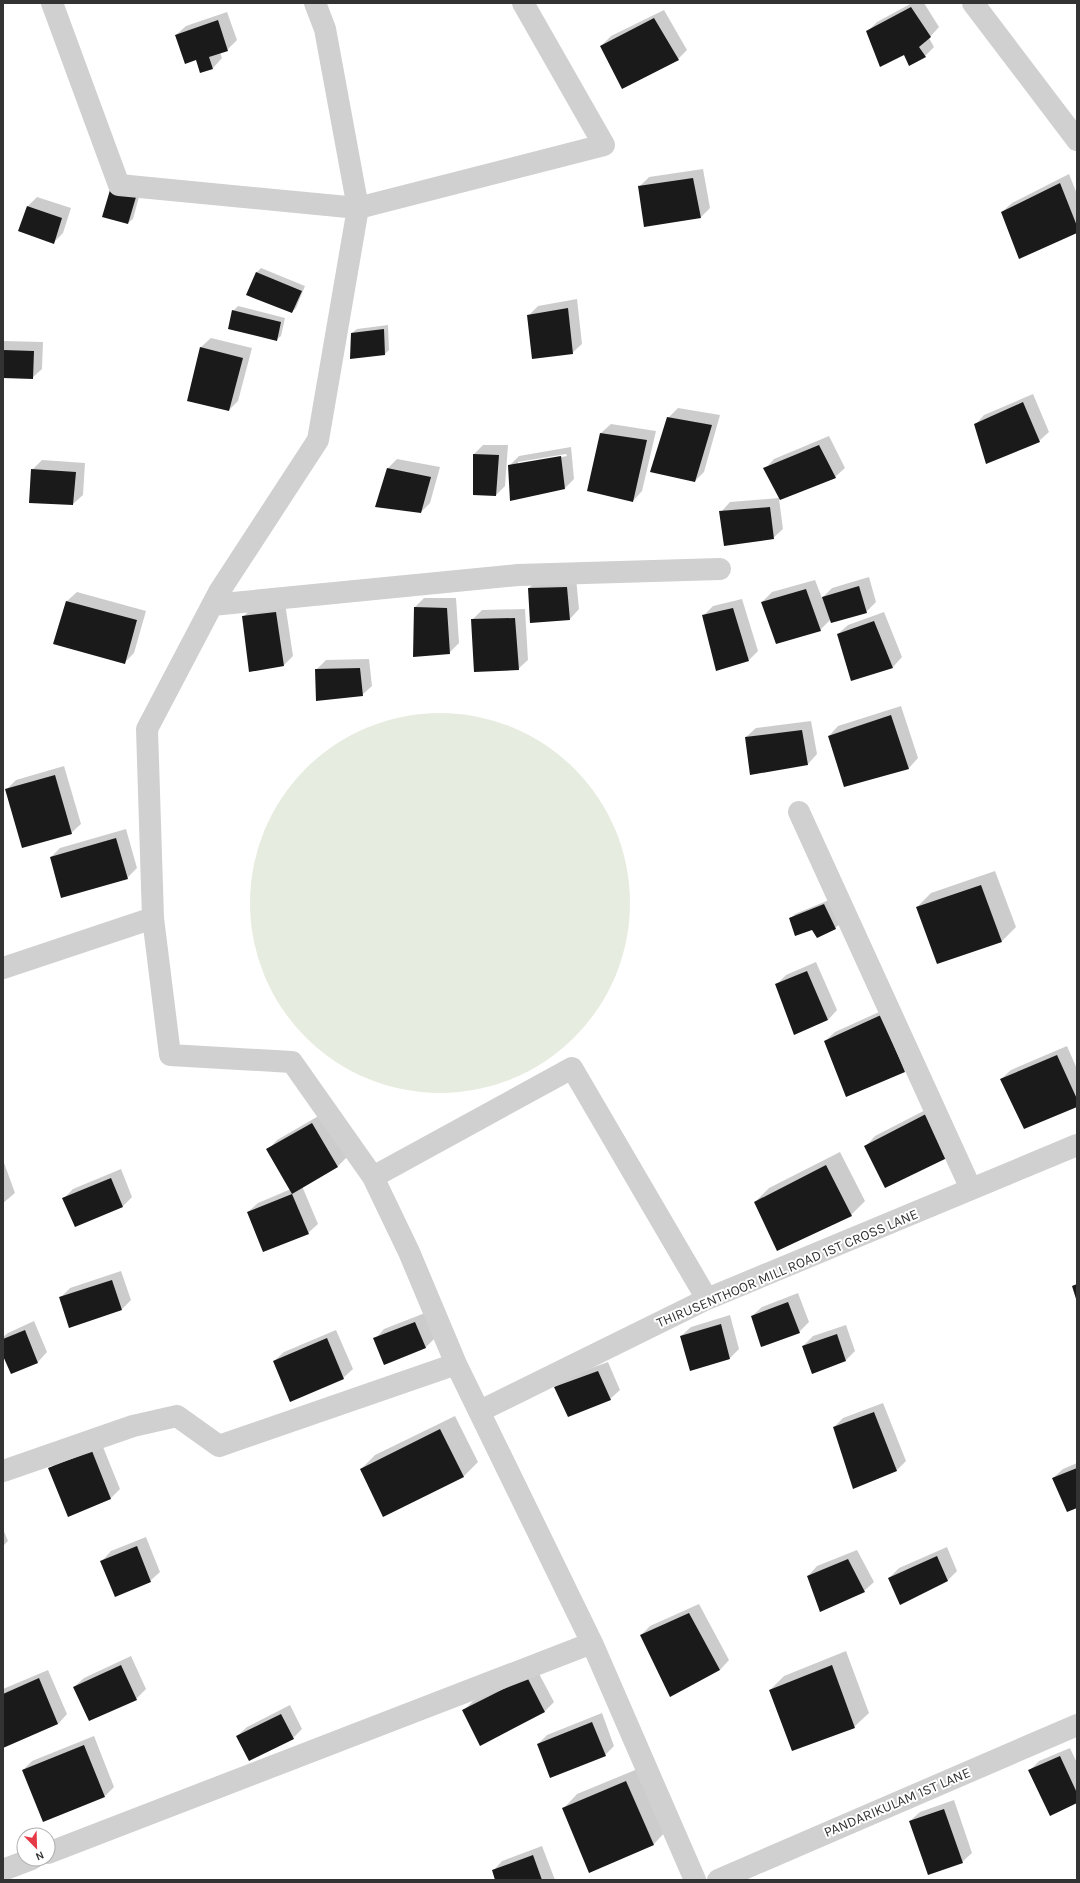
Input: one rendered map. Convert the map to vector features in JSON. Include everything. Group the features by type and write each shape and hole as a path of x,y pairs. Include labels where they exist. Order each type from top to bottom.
{"street":[{"path":"52,3 119,185 358,208 604,145 523,3"},
{"path":"315,3 325,29 358,208 318,440 212,605 146,729 153,918 170,1055 292,1062 373,1177 409,1252 456,1364 592,1643 695,1880"},
{"path":"973,3 1077,140"},
{"path":"212,605 518,575 720,569"},
{"path":"799,812 971,1189"},
{"path":"3,968 153,918"},
{"path":"373,1177 572,1068 708,1299"},
{"name":"THIRUSENTHOOR MILL ROAD 1ST CROSS LANE","path":"480,1411 708,1299 1077,1145"},
{"path":"3,1471 133,1426 177,1416 219,1446 456,1364"},
{"path":"56,1850 592,1643"},
{"name":"PANDARIKULAM 1ST LANE","path":"718,1880 1077,1725"},
{"path":"3,1870 16,1865"}],"shaded area":[{"path":"440,713 477,716 513,727 546,745 575,768 598,797 616,830 627,866 630,903 627,940 616,976 598,1009 575,1038 546,1061 513,1079 477,1090 440,1093 403,1090 367,1079 334,1061 305,1038 282,1009 264,976 253,940 250,903 253,866 264,830 282,797 305,768 334,745 367,727 403,716"}],"building":[{"path":"911,7 931,37 919,47 926,57 909,66 904,55 880,67 866,31"},
{"path":"654,18 679,60 622,89 600,46"},
{"path":"218,20 228,51 209,57 213,69 200,73 196,60 185,64 175,35"},
{"path":"693,178 701,218 644,227 638,186"},
{"path":"1060,183 1077,226 1077,233 1019,259 1001,212"},
{"path":"110,190 136,197 128,224 102,217"},
{"path":"27,206 62,218 54,244 18,231"},
{"path":"256,272 302,291 292,313 246,295"},
{"path":"568,308 573,354 532,359 527,315"},
{"path":"232,310 281,322 277,341 228,329"},
{"path":"384,329 385,355 350,359 351,333"},
{"path":"200,347 243,358 229,411 187,401"},
{"path":"3,350 34,351 33,379 3,378"},
{"path":"1023,402 1040,442 986,464 974,424"},
{"path":"667,417 712,425 695,482 650,472"},
{"path":"600,433 647,440 633,502 587,491"},
{"path":"819,445 836,478 780,500 763,468"},
{"path":"473,454 499,455 496,496 473,495"},
{"path":"561,456 565,489 510,501 508,465"},
{"path":"387,468 431,477 421,513 375,507"},
{"path":"31,469 76,472 73,505 29,503"},
{"path":"770,507 774,539 724,546 719,511"},
{"path":"859,586 867,613 831,623 822,597"},
{"path":"567,587 570,620 530,623 528,588"},
{"path":"806,589 821,631 776,644 761,602"},
{"path":"66,601 137,620 125,664 53,644"},
{"path":"414,607 447,608 450,654 413,657"},
{"path":"733,608 749,661 716,671 702,615"},
{"path":"276,612 284,666 249,672 242,616"},
{"path":"515,618 519,670 474,672 471,619"},
{"path":"874,621 893,668 851,681 837,634"},
{"path":"360,668 363,696 316,701 315,669"},
{"path":"891,715 909,769 844,787 828,736"},
{"path":"802,730 808,765 750,775 745,737"},
{"path":"55,775 72,834 22,848 5,789"},
{"path":"116,838 128,879 61,898 50,857"},
{"path":"981,885 1002,942 937,964 916,907"},
{"path":"824,904 836,929 817,938 812,930 795,936 789,918"},
{"path":"807,971 828,1020 794,1035 775,984"},
{"path":"881,1015 905,1072 846,1097 824,1041"},
{"path":"1057,1055 1077,1099 1077,1107 1024,1129 1000,1079"},
{"path":"926,1114 947,1158 885,1188 864,1146"},
{"path":"312,1123 338,1167 292,1194 266,1149"},
{"path":"826,1165 852,1216 777,1251 754,1202"},
{"path":"111,1178 123,1207 75,1227 62,1198"},
{"path":"292,1194 309,1234 263,1252 247,1212"},
{"path":"112,1280 122,1310 69,1328 59,1297"},
{"path":"1077,1284 1077,1302 1072,1286"},
{"path":"788,1302 800,1333 761,1347 751,1316"},
{"path":"415,1322 426,1348 384,1365 373,1338"},
{"path":"721,1324 730,1359 690,1371 680,1336"},
{"path":"25,1330 38,1363 11,1374 3,1356 3,1339"},
{"path":"837,1334 846,1361 812,1374 802,1346"},
{"path":"327,1338 344,1379 290,1402 273,1361"},
{"path":"598,1371 611,1400 568,1417 554,1387"},
{"path":"874,1412 897,1471 853,1489 833,1427"},
{"path":"440,1429 464,1477 383,1517 360,1469"},
{"path":"92,1451 111,1499 68,1517 48,1468"},
{"path":"1077,1468 1077,1508 1067,1512 1052,1478"},
{"path":"137,1546 151,1582 115,1597 100,1561"},
{"path":"937,1556 948,1581 900,1605 888,1578"},
{"path":"848,1559 865,1592 820,1612 807,1576"},
{"path":"689,1613 720,1670 670,1697 640,1635"},
{"path":"121,1665 137,1700 89,1721 73,1687"},
{"path":"832,1665 855,1728 792,1751 769,1690"},
{"path":"527,1677 545,1712 480,1746 462,1710"},
{"path":"39,1678 58,1724 3,1748 3,1694"},
{"path":"281,1714 294,1739 249,1761 236,1736"},
{"path":"592,1722 606,1756 550,1778 537,1744"},
{"path":"84,1745 105,1797 43,1822 22,1770"},
{"path":"1060,1756 1077,1793 1077,1803 1050,1816 1028,1770"},
{"path":"626,1781 654,1845 589,1873 562,1808"},
{"path":"944,1809 963,1863 928,1875 909,1821"},
{"path":"533,1855 542,1880 495,1880 492,1870"}]}
